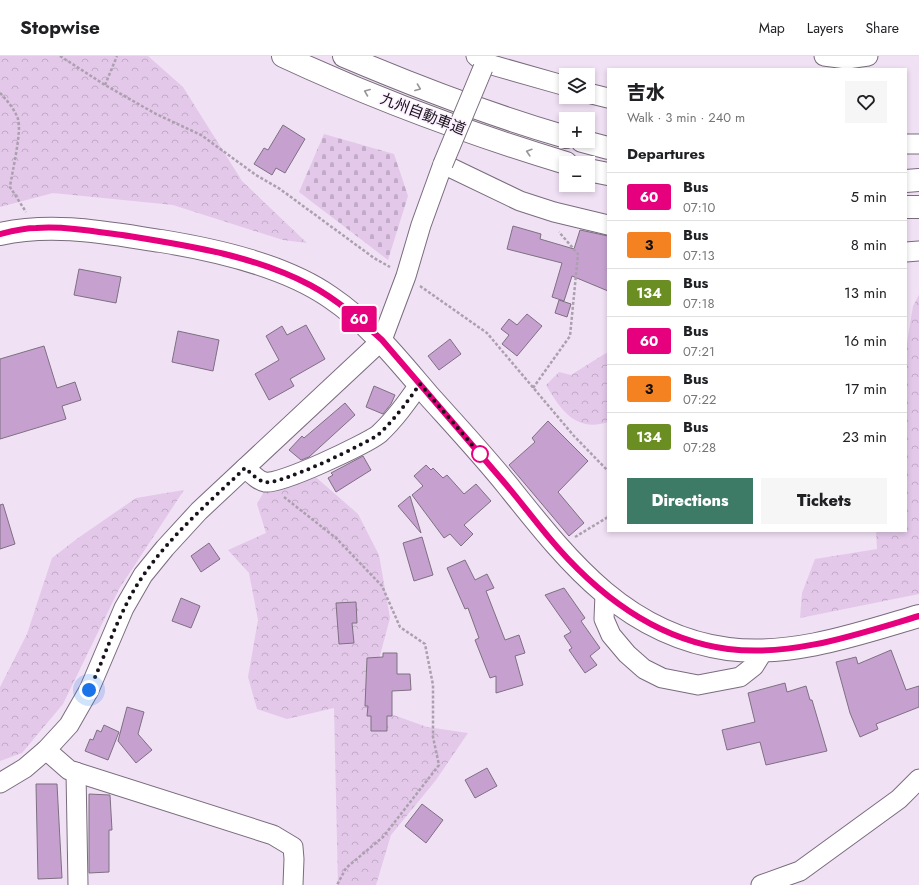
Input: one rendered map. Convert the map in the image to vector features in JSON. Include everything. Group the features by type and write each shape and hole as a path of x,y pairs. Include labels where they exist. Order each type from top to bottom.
{"main road":[{"name":"九州自動車道","path":"283,56 323,75 410,110 511,147 559,161"},
{"name":"九州自動車道","path":"344,56 416,87 519,123 559,134"},
{"path":"595,144 607,148"},
{"path":"595,171 607,174"},
{"path":"907,181 919,180"},
{"path":"907,207 919,207"},
{"path":"0,234 36,228 92,230 182,244 265,266 303,282 328,295 353,313 382,340 505,482 580,572 628,612 660,629 694,642 729,649 764,650 805,646 847,637 919,616"}],"street":[{"path":"824,56 847,59 868,56"},
{"path":"0,783 25,768 46,750 69,725 89,690 124,608 143,575 199,511 382,340 406,276 421,225 443,164 483,61 559,84"},
{"path":"595,95 607,98"},
{"path":"907,144 919,144"},
{"path":"443,164 520,201 554,212 607,225"},
{"path":"907,252 919,251"},
{"path":"245,468 264,482 278,482 348,452 378,434 403,409 420,384"},
{"path":"605,594 604,619 611,635 627,654 644,669 662,678 698,685 740,677 754,666 764,650"},
{"path":"46,750 69,770 273,835 293,846 293,885"},
{"path":"76,772 78,885"},
{"path":"761,885 800,871 899,799 919,779"}],"path":[{"path":"60,56 105,85 156,114 201,135 256,175 280,189 374,258 406,276 487,333 574,436 607,470"},
{"path":"105,85 117,56"},
{"path":"0,93 18,120 18,140 10,187 36,228"},
{"path":"534,388 570,336 578,254 556,228 554,212"},
{"path":"264,482 336,538 382,586 400,627 425,644 431,678 433,737 439,765 383,837 346,868 337,885"},
{"path":"558,547 607,518"}],"green space":[{"path":"0,56 148,56 183,87 242,181 307,243 283,240 173,205 53,193 0,207"},
{"path":"324,134 394,154 408,196 388,260 299,192"},
{"path":"919,295 919,594 800,618 802,593 815,559 877,549 876,532 907,532 907,343 913,306"},
{"path":"607,354 607,422 597,425 587,424 570,417 563,410 546,385 559,372 571,375"},
{"path":"303,466 358,514 379,555 390,618 375,674 377,709 427,727 468,733 436,780 391,835 376,885 338,885 334,708 287,719 257,709 248,677 258,620 249,573 228,550 266,533 257,504 276,470"},
{"path":"184,490 119,589 63,704 22,753 0,761 0,687 27,634 52,558 136,498"}],"building":[{"path":"283,125 305,139 285,173 276,168 272,175 254,164 264,148 268,150"},
{"path":"513,226 541,234 540,239 574,249 580,230 607,236 607,291 572,276 564,301 552,297 562,263 507,249"},
{"path":"79,269 121,277 116,303 74,295"},
{"path":"559,300 571,304 567,317 555,313"},
{"path":"527,314 542,326 517,356 502,344 509,335 501,329 509,319 517,325"},
{"path":"306,325 325,359 290,379 294,386 269,400 255,374 279,360 266,336 282,326 287,335"},
{"path":"178,331 219,340 213,371 172,362"},
{"path":"450,339 461,354 439,370 428,356"},
{"path":"44,346 57,388 75,382 81,400 62,406 66,419 0,439 0,359"},
{"path":"374,386 395,395 391,404 383,414 366,407"},
{"path":"345,403 355,415 309,457 301,460 289,450 302,436 304,438"},
{"path":"548,421 588,461 558,492 584,523 569,536 509,465 535,442 532,438"},
{"path":"363,456 371,470 336,492 328,478 333,475 331,473"},
{"path":"426,465 431,470 433,468 443,478 447,475 464,494 476,484 491,501 464,525 473,534 461,546 450,534 444,538 412,495 423,486 414,476"},
{"path":"410,496 421,533 398,506"},
{"path":"3,504 15,544 0,549 0,505"},
{"path":"422,537 433,575 414,581 403,543"},
{"path":"209,543 220,559 201,572 191,556"},
{"path":"465,560 475,580 487,574 494,588 486,591 505,640 519,635 525,653 515,656 523,685 496,693 496,676 490,678 475,640 479,638 468,608 465,609 447,568"},
{"path":"564,588 585,618 581,621 600,648 590,656 597,665 585,673 569,650 572,648 564,636 571,632 545,595"},
{"path":"181,598 200,606 191,628 172,621"},
{"path":"356,602 357,623 352,623 354,643 339,644 336,603"},
{"path":"891,650 906,690 919,686 919,707 876,724 878,729 860,737 850,713 836,662 856,657 858,664"},
{"path":"383,653 397,653 397,674 410,674 411,690 392,691 392,716 387,716 387,731 371,731 371,716 367,716 368,706 365,706 367,658 383,657"},
{"path":"785,683 787,692 806,686 810,700 812,700 827,751 766,765 760,742 727,750 722,730 755,722 748,693"},
{"path":"127,707 144,712 138,734 152,750 136,763 118,741"},
{"path":"104,725 119,732 108,760 85,751 90,739 93,740 97,730 101,732"},
{"path":"487,768 497,786 475,798 465,780"},
{"path":"36,784 57,784 62,878 38,879"},
{"path":"89,794 110,795 112,830 109,830 109,872 89,873"},
{"path":"422,804 443,820 426,843 405,826"}],"bus line":[{"name":"60","path":"0,234 36,228 59,228 92,230 182,244 265,266 309,284 328,295 353,313 382,340 505,482 580,572 628,612 660,629 694,642 729,649 764,650 805,646 847,637 919,616"}],"route":[{"path":"89,690 124,608 143,575 199,511 245,468 264,482 278,482 348,452 378,434 403,409 420,384 480,454"}]}
